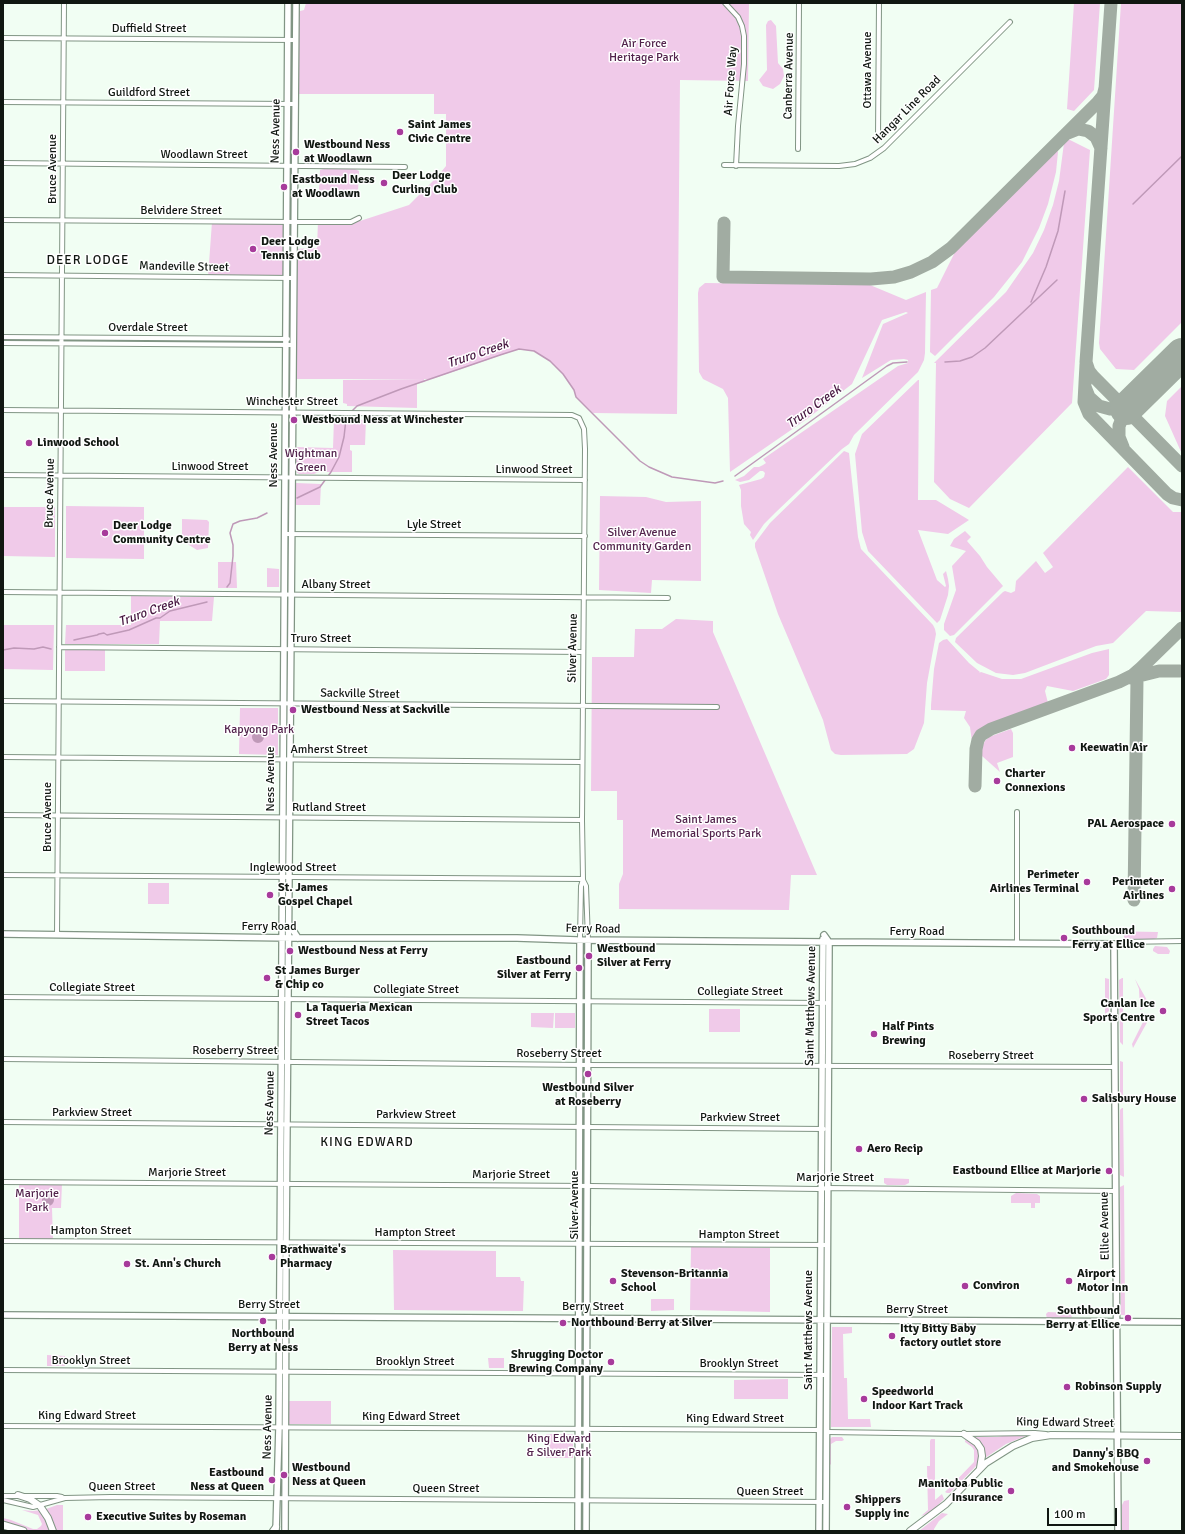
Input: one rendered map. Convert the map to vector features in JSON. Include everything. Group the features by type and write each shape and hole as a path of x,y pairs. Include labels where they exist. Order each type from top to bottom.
{"highway":[{"path":"3,1525 23,1531"}],"main road":[{"name":"Ness Avenue","path":"283,1184 287,1124 281,999 288,3"},
{"name":"Ness Avenue","path":"282,1372 286,1316 280,1124 288,999 290,595 296,3"},
{"path":"289,924 298,938"},
{"name":"Ferry Road","path":"3,934 282,938 517,938 580,940 1114,944"},
{"name":"Silver Avenue","path":"578,1531 580,940"},
{"name":"Silver Avenue","path":"586,1531 588,940"},
{"name":"Saint Matthews Avenue","path":"819,1531 822,942"},
{"name":"Saint Matthews Avenue","path":"826,1531 830,942"},
{"name":"Ellice Avenue","path":"1114,944 1118,1531"},
{"name":"Ness Avenue","path":"283,1242 279,1316 286,1531"},
{"name":"Berry Street","path":"3,1315 1182,1322"},
{"name":"Ness Avenue","path":"275,1530 282,1427"},
{"path":"964,1434 981,1448 982,1456 980,1468"},
{"path":"910,1531 946,1504 980,1468 995,1457 1013,1446 1032,1438 1051,1435"},
{"name":"King Edward Street","path":"1051,1435 1182,1436"},
{"path":"18,1495 30,1499 40,1506 48,1518 53,1531"}],"street":[{"name":"Bruce Avenue","path":"57,935 64,3"},
{"name":"Air Force Way","path":"725,3 738,17 744,36 744,64 736,166"},
{"name":"Canberra Avenue","path":"798,149 799,3"},
{"name":"Ottawa Avenue","path":"878,138 879,3"},
{"name":"Hangar Line Road","path":"724,165 839,166 855,164 870,158 884,148 1010,22"},
{"name":"Duffield Street","path":"3,38 295,40"},
{"name":"Guildford Street","path":"3,102 294,104"},
{"name":"Woodlawn Street","path":"3,163 406,167"},
{"name":"Belvidere Street","path":"3,220 351,222 359,218"},
{"name":"Mandeville Street","path":"3,275 293,278"},
{"name":"Overdale Street","path":"3,337 286,342"},
{"name":"Overdale Street","path":"3,343 293,342"},
{"name":"Winchester Street","path":"3,410 572,415 579,418"},
{"name":"Silver Avenue","path":"579,418 582,423 584,434 585,480 582,762 583,879 581,886 580,940"},
{"name":"Linwood Street","path":"3,475 585,480"},
{"name":"Lyle Street","path":"284,534 584,536"},
{"name":"Albany Street","path":"3,592 668,598"},
{"name":"Truro Street","path":"59,647 583,652"},
{"name":"Sackville Street","path":"3,701 718,707"},
{"name":"Amherst Street","path":"3,757 582,762"},
{"path":"1017,812 1017,944"},
{"name":"Rutland Street","path":"3,815 582,820"},
{"name":"Inglewood Street","path":"3,875 583,879"},
{"name":"Silver Avenue","path":"583,879 586,886 588,940"},
{"name":"Ferry Road","path":"1114,944 1124,942 1182,941"},
{"name":"Collegiate Street","path":"3,997 829,1003"},
{"name":"Roseberry Street","path":"3,1060 1114,1067"},
{"name":"Parkview Street","path":"3,1122 828,1129"},
{"name":"Marjorie Street","path":"3,1182 1115,1191"},
{"name":"Hampton Street","path":"3,1241 828,1245"},
{"name":"Brooklyn Street","path":"3,1370 827,1374"},
{"name":"King Edward Street","path":"3,1426 819,1430"},
{"name":"King Edward Street","path":"827,1432 964,1434 1028,1433 1051,1435"},
{"name":"Queen Street","path":"3,1496 57,1496 65,1498"},
{"name":"Queen Street","path":"3,1500 28,1507 40,1506 51,1501 65,1498 826,1502"}],"green space":[{"name":"Air Force Heritage Park","path":"306,3 749,3 748,81 680,80 677,414 593,413 576,397 574,390 563,374 550,361 534,351 519,349 432,379 292,379 293,249 317,248 318,221 351,222 359,218 360,221 409,205 446,166 446,114 434,114 434,94 295,94 296,12 304,10"},
{"path":"1074,3 1100,3 1094,90 1074,111 1067,109"},
{"path":"1121,3 1182,3 1182,322 1134,370 1116,369 1100,349 1099,343"},
{"path":"771,20 776,26 778,63 783,69 784,76 780,84 773,89 763,86 759,80 767,70 766,25 768,21"},
{"path":"1068,139 1090,150 1072,403 969,508 950,499 934,482 936,363 934,363 1006,292 1033,253 1044,230 1053,205 1059,181 1064,143"},
{"path":"1057,150 1056,172 1048,204 1039,228 1022,262 994,297 935,356 930,352 931,290 937,288 956,250"},
{"path":"327,168 355,169 359,171 358,192 323,192 319,190 320,170"},
{"path":"212,222 286,222 286,278 208,277"},
{"path":"705,283 870,285 906,300 926,292 925,353 924,360 918,372 854,435 849,444 764,524 753,540 750,535 751,532 744,524 741,506 741,490 739,485 761,479 764,477 765,473 760,471 749,480 740,482 735,480 744,476 754,467 759,467 766,463 763,459 898,366 908,363 908,360 904,359 891,360 862,378 883,324 908,313 906,312 882,320 852,384 807,419 730,472 728,398 723,389 703,379 699,372 698,293 699,288"},
{"path":"424,379 425,382 417,383 417,408 347,406 347,404 343,403 343,380"},
{"path":"918,380 918,500 936,500 969,520 948,534 918,530 937,580 945,587 946,586 943,574 946,571 948,579 948,595 940,620 937,623 868,551 862,532 855,454 862,434"},
{"path":"1182,386 1182,454 1165,416 1167,401"},
{"name":"Wightman Green","path":"334,419 366,420 365,445 350,445 350,450 352,451 352,472 319,472 314,474 299,474 296,472 296,447 333,448"},
{"path":"844,451 849,453 858,537 861,549 933,625 935,629 936,634 927,683 924,723 914,749 907,754 841,755 835,754 831,750 823,720 778,614 755,547 755,543 770,523"},
{"path":"1128,467 1173,512 1182,512 1182,612 1146,611 1113,643 1096,646 1025,673 1013,675 996,673 977,663 955,642 956,638 1003,592 1005,591 1011,593 1015,591 1016,581 1036,561 1045,573 1053,567 1043,553"},
{"path":"296,483 321,484 320,505 296,505"},
{"name":"Silver Avenue Community Garden","path":"600,496 646,497 666,502 701,501 701,581 652,580 651,593 599,590"},
{"name":"Deer Lodge Community Centre","path":"66,506 144,507 144,559 66,558"},
{"path":"3,507 55,507 55,557 3,556"},
{"path":"182,519 207,520 209,522 208,548 197,550 189,545 182,535"},
{"path":"965,531 971,537 967,541 1003,586 954,635 950,636 944,630 944,624 956,590 952,566 966,551 950,546 954,539"},
{"path":"218,562 236,562 237,588 218,588"},
{"path":"267,568 279,569 279,587 267,587"},
{"path":"131,596 214,597 212,621 160,621 159,644 65,644 66,625 131,625"},
{"name":"Saint James Memorial Sports Park","path":"676,619 713,621 713,632 817,875 791,875 789,910 619,909 619,884 623,874 623,820 617,820 617,791 591,791 592,657 634,657 635,629 662,629"},
{"path":"3,625 54,625 53,670 3,669"},
{"path":"947,639 969,663 980,672 979,673 981,672 1002,679 1021,679 1092,653 1109,649 1109,675 1106,679 1073,691 1047,686 1045,691 1048,703 984,727 977,733 972,742 970,727 964,718 966,711 931,710 934,669 939,643"},
{"path":"65,650 105,650 105,671 65,671"},
{"name":"Kapyong Park","path":"240,708 278,708 278,755 239,754"},
{"path":"1011,729 1013,733 1013,757 997,763 1000,772 982,756 982,747 989,737"},
{"path":"148,883 169,883 169,904 148,904"},
{"path":"1092,931 1158,932 1157,938 1154,939 1124,939 1124,934 1091,933"},
{"path":"580,939 588,940 587,1001 580,1001"},
{"path":"1155,946 1167,947 1170,951 1169,954 1158,954 1153,951"},
{"path":"1105,978 1109,979 1109,1011 1105,1014"},
{"path":"1122,978 1123,1045 1120,1042 1119,980"},
{"path":"1135,979 1148,1002 1145,1003 1146,1007 1140,1010 1139,989"},
{"path":"709,1009 740,1009 740,1032 709,1032"},
{"path":"531,1013 554,1013 553,1028 531,1027"},
{"path":"555,1013 575,1013 575,1028 555,1028"},
{"path":"1148,1016 1150,1017 1133,1048 1132,1044 1145,1018"},
{"path":"1120,1061 1123,1062 1123,1098 1120,1095"},
{"path":"1122,1108 1124,1177 1120,1175 1120,1110"},
{"path":"884,1178 909,1179 909,1183 905,1185 887,1185 884,1183"},
{"name":"Marjorie Park","path":"19,1182 62,1183 61,1208 52,1208 53,1241 19,1241"},
{"path":"1124,1185 1125,1315 1121,1315 1120,1187"},
{"path":"1016,1193 1037,1194 1040,1196 1040,1203 1035,1203 1035,1208 1031,1208 1031,1203 1011,1203 1011,1196"},
{"path":"691,1247 770,1248 770,1312 690,1310"},
{"path":"393,1250 496,1251 496,1277 520,1277 521,1281 524,1281 523,1311 394,1310"},
{"path":"651,1299 674,1299 674,1310 651,1311"},
{"path":"1048,1312 1070,1313 1072,1317 1068,1319 1047,1319 1046,1314"},
{"path":"820,1320 827,1320 826,1502 819,1502"},
{"path":"832,1327 852,1327 852,1333 843,1334 844,1378 847,1378 848,1419 870,1419 871,1427 831,1427"},
{"path":"47,1355 65,1356 65,1366 47,1366"},
{"path":"488,1358 504,1358 504,1368 489,1368"},
{"path":"788,1379 788,1399 734,1399 734,1380"},
{"path":"289,1401 331,1401 331,1424 289,1424"},
{"name":"King Edward & Silver Park","path":"546,1434 573,1434 573,1458 546,1458"},
{"path":"1008,1435 1028,1435 1006,1444 985,1458 983,1448 973,1437 997,1437"},
{"path":"832,1437 842,1437 844,1440 836,1441 831,1444 831,1464 829,1466 829,1440"},
{"path":"931,1439 935,1439 935,1500 942,1494 944,1499 930,1513 921,1516 928,1510 927,1466 930,1466"},
{"path":"965,1440 973,1442 980,1452 978,1464 950,1493 947,1493 945,1492 974,1462 974,1450 965,1442"},
{"path":"1129,1500 1129,1531 1122,1531 1122,1505 1124,1501"},
{"path":"57,1505 63,1505 63,1531 55,1531 46,1509"},
{"path":"22,1510 41,1510 50,1531 27,1531 3,1523 3,1518 33,1529 37,1529 41,1526 42,1524 38,1515"},
{"path":"942,1513 948,1514 939,1521 934,1531 919,1531"}],"shaded area":[{"path":"256,731 260,731 264,737 260,743 256,743 252,739 252,735"},
{"path":"48,1194 52,1196 54,1200 52,1204 48,1206 44,1204 42,1200 44,1196"}],"waterway":[{"path":"1133,204 1182,156"},
{"path":"1031,302 1046,267 1058,231 1065,191"},
{"name":"Truro Creek","path":"945,362 960,361 972,357 985,348 1057,280"},
{"name":"Truro Creek","path":"352,411 357,406 401,389 500,355 519,349 534,351 550,361 563,374 574,390 576,397 640,461 649,467 672,477 715,483 723,481"},
{"name":"Truro Creek","path":"735,476 887,366 893,363 907,362"},
{"name":"Truro Creek","path":"297,498 320,487 331,472 339,457 344,437 346,419 350,414"},
{"name":"Truro Creek","path":"227,587 230,583 233,556 233,545 230,533 233,524 240,521 257,518 267,513"},
{"name":"Truro Creek","path":"74,640 104,633 107,635 129,630 156,618 160,618 170,611 207,602"},
{"name":"Truro Creek","path":"3,650 14,648 34,649 43,647 51,649"}],"taxiway":[{"path":"1111,3 1086,362 1089,371 1093,376 1182,466"},
{"path":"724,223 723,277 871,279 894,277 911,272 932,262 951,248 1098,102 1103,96 1105,88"},
{"path":"1068,133 1078,129 1088,131 1096,137 1101,148"},
{"path":"1085,387 1089,397 1099,406 1110,409 1122,408 1131,403 1178,357"},
{"path":"1086,364 1084,402 1089,414 1167,494 1173,498 1182,500"},
{"path":"1123,447 1119,437 1119,426 1123,416 1133,404"},
{"path":"1134,900 1137,679 1141,668 1182,628"},
{"path":"975,786 976,749 981,735 991,729 1119,682 1133,675 1141,668"},
{"path":"1131,678 1159,671 1180,671"}],"runway":[{"path":"1126,409 1182,354"}],"place":[{"name":"Saint James Civic Centre","path":"400,132"},
{"name":"Westbound Ness at Woodlawn","path":"296,152"},
{"name":"Deer Lodge Curling Club","path":"384,183"},
{"name":"Eastbound Ness at Woodlawn","path":"284,187"},
{"name":"Deer Lodge Tennis Club","path":"253,249"},
{"name":"Westbound Ness at Winchester","path":"294,420"},
{"name":"Linwood School","path":"29,443"},
{"name":"Deer Lodge Community Centre","path":"105,533"},
{"name":"Westbound Ness at Sackville","path":"293,710"},
{"name":"Keewatin Air","path":"1072,748"},
{"name":"Charter Connexions","path":"997,781"},
{"name":"PAL Aerospace","path":"1172,824"},
{"name":"Perimeter Airlines Terminal","path":"1087,882"},
{"name":"Perimeter Airlines","path":"1172,889"},
{"name":"St. James Gospel Chapel","path":"270,895"},
{"name":"Southbound Ferry at Ellice","path":"1064,938"},
{"name":"Westbound Ness at Ferry","path":"290,951"},
{"name":"Westbound Silver at Ferry","path":"589,956"},
{"name":"Eastbound Silver at Ferry","path":"579,968"},
{"name":"St James Burger & Chip co","path":"267,978"},
{"name":"Canlan Ice Sports Centre","path":"1163,1011"},
{"name":"La Taqueria Mexican Street Tacos","path":"298,1015"},
{"name":"Half Pints Brewing","path":"874,1034"},
{"name":"Westbound Silver at Roseberry","path":"588,1074"},
{"name":"Salisbury House","path":"1084,1099"},
{"name":"Aero Recip","path":"859,1149"},
{"name":"Eastbound Ellice at Marjorie","path":"1109,1171"},
{"name":"Brathwaite's Pharmacy","path":"272,1257"},
{"name":"St. Ann's Church","path":"127,1264"},
{"name":"Stevenson-Britannia School","path":"613,1281"},
{"name":"Airport Motor Inn","path":"1069,1281"},
{"name":"Conviron","path":"965,1286"},
{"name":"Southbound Berry at Ellice","path":"1128,1318"},
{"name":"Northbound Berry at Ness","path":"263,1321"},
{"name":"Northbound Berry at Silver","path":"563,1323"},
{"name":"Itty Bitty Baby factory outlet store","path":"892,1336"},
{"name":"Shrugging Doctor Brewing Company","path":"611,1362"},
{"name":"Robinson Supply","path":"1067,1387"},
{"name":"Speedworld Indoor Kart Track","path":"864,1399"},
{"name":"Danny's BBQ and Smokehouse","path":"1147,1461"},
{"name":"Westbound Ness at Queen","path":"284,1475"},
{"name":"Eastbound Ness at Queen","path":"272,1480"},
{"name":"Manitoba Public Insurance","path":"1011,1491"},
{"name":"Shippers Supply inc","path":"847,1507"},
{"name":"Executive Suites by Roseman","path":"88,1517"}],"district":[{"name":"DEER LODGE","path":"88,261"},
{"name":"KING EDWARD","path":"367,1143"}]}
